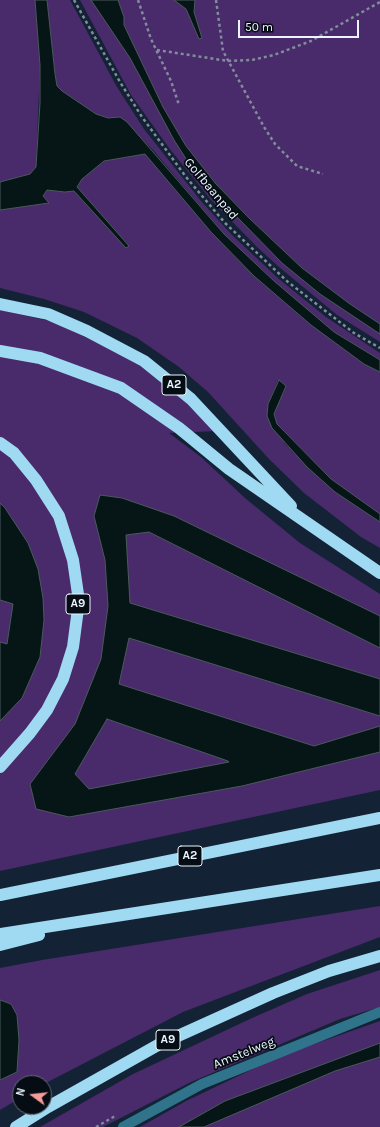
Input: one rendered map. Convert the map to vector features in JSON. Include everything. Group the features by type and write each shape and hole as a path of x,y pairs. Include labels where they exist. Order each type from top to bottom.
{"highway":[{"name":"A2","path":"0,304 48,314 87,330 144,361 191,399 308,524"},
{"name":"A2","path":"0,351 40,358 121,388 178,428 229,469 380,573"},
{"name":"A9","path":"0,443 14,453 32,475 59,516 73,560 78,601 73,647 63,679 47,710 0,767"},
{"name":"A2","path":"0,895 380,818"},
{"path":"0,934 106,916 380,874"},
{"path":"0,945 106,916"},
{"name":"A9","path":"16,1127 48,1107 158,1045 273,993 328,971 380,956"}],"street":[{"name":"Amstelweg","path":"122,1127 202,1084 380,1012"}],"path":[{"name":"Golfbaanpad","path":"74,0 142,118 186,177 225,223 288,282 354,333 380,348"},
{"path":"138,0 151,39 157,50 179,105"},
{"path":"216,0 223,51 246,96 275,144 297,166 323,174"},
{"path":"157,50 228,60 252,60 274,55 311,41 380,2"}],"shaded area":[{"path":"0,0 35,0 40,65 36,167 31,174 0,182"},
{"path":"35,0 47,0 57,86 96,114 108,118 120,117 127,122 224,234 274,281 334,332 380,360 380,372 364,364 311,325 254,276 211,232 145,154 104,161 82,179 77,187 129,246 126,248 74,191 65,192 47,190 43,196 49,203 0,210 0,182 30,174 36,167 40,103 40,65"},
{"path":"47,0 70,0 117,87 144,129 201,201 232,235 279,279 326,317 380,353 380,360 334,332 274,281 224,234 153,150 120,117 108,118 96,114 57,86"},
{"path":"80,0 380,0 380,342 337,315 279,267 211,200 169,148 131,95"},
{"path":"91,0 118,0 124,17 124,25 163,107 186,146 216,184 249,218 302,268 350,304 380,324 380,334 320,294 282,263 197,176 174,140 130,58"},
{"path":"174,0 195,0 194,12 202,38 199,39 186,9"},
{"path":"145,154 211,232 254,276 311,325 364,364 380,372 380,514 331,479 277,424 274,414 277,404 285,390 278,380 268,404 285,444 335,492 380,522 380,548 361,537 304,493 269,459 208,392 179,367 137,338 84,312 44,299 0,288 0,210 48,203 43,196 47,190 65,192 74,191 129,246 77,188 82,179 104,161"},
{"path":"0,310 54,322 135,361 187,400 218,431 169,433 201,457 245,498 300,543 380,594 380,790 0,871"},
{"path":"279,380 286,386 274,414 277,424 331,479 380,514 380,522 335,492 307,467 272,428 267,416 268,404"},
{"path":"100,495 122,498 174,516 380,616 380,648 149,532 126,535 130,603 380,679 380,716 129,638 119,684 314,746 380,726 380,752 242,786 69,817 36,809 30,784 75,724 101,659 108,606 105,560 94,516","holes":["107,719 229,762 89,789 75,774"]},
{"path":"0,503 5,508 28,543 38,569 43,598 44,620 40,657 22,698 0,721 0,642 7,644 13,604 0,600"},
{"path":"380,906 380,937 183,1012 52,1080 52,1075 12,1075 12,1103 0,1110 0,1080 17,1072 11,1004 0,1000 0,968"},
{"path":"380,970 380,1007 340,1019 191,1082 103,1127 40,1127 133,1074 252,1018 307,994"},
{"path":"0,1000 11,1004 17,1015 19,1040 17,1072 0,1080"},
{"path":"380,1021 380,1127 140,1127 186,1101 280,1056"},
{"path":"380,1043 380,1057 335,1071 204,1127 179,1127 225,1101"}]}
